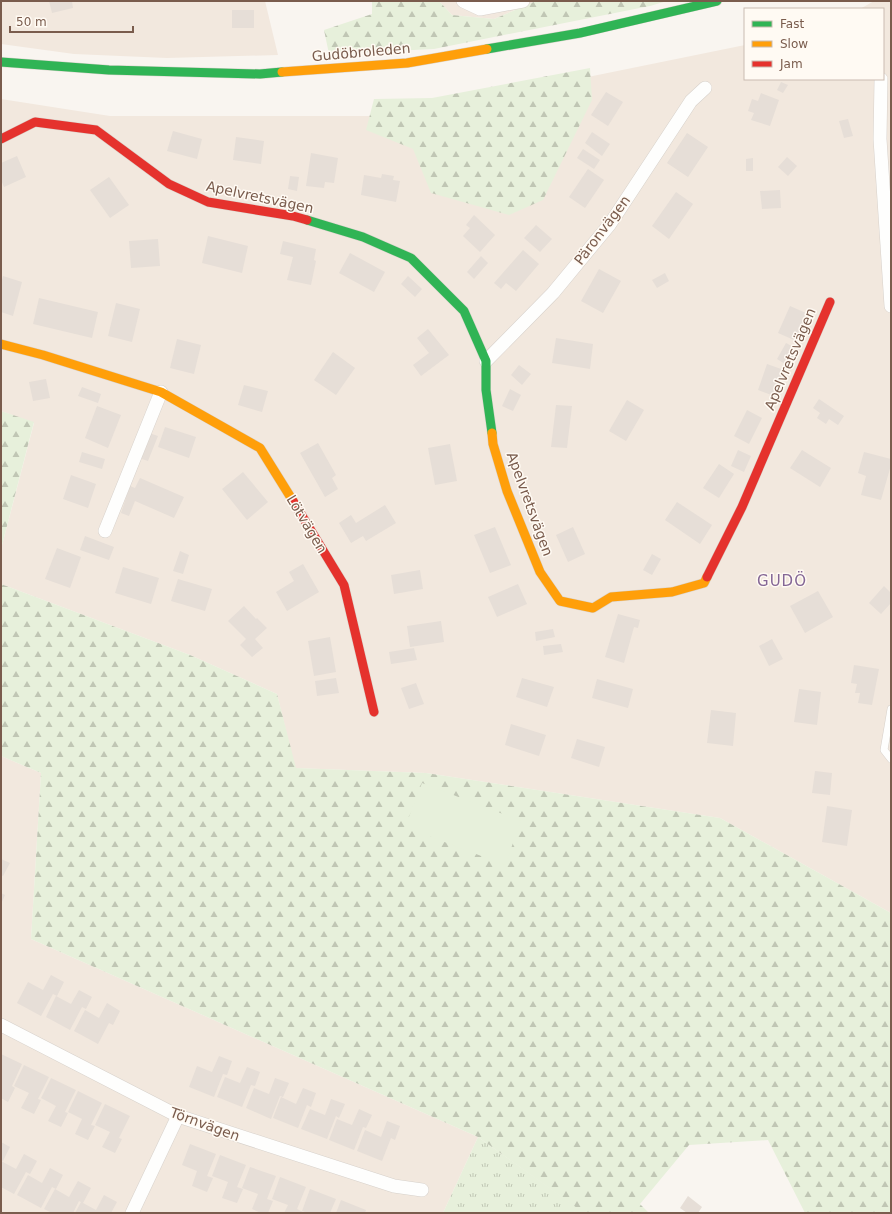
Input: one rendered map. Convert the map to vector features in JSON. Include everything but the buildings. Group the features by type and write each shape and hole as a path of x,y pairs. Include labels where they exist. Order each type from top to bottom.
{"street":[{"path":"463,1 480,9 523,1"},
{"name":"Gudöbroleden","path":"1,62 109,70 260,74 407,63 580,33 717,1"},
{"path":"882,80 880,139 891,306"},
{"name":"Päronvägen","path":"486,361 553,292 610,224 691,101 705,88"},
{"name":"Apelvretsvägen","path":"1,139 35,122 96,130 169,184 208,202 293,216 363,237 411,258 464,311 486,361 486,390 493,444 507,492 540,572 560,602 593,608 611,597 672,592 704,583 742,507 830,302"},
{"name":"Lötvägen","path":"1,344 43,355 162,392 260,448 344,585 374,712"},
{"path":"105,530 162,392"},
{"name":"Törnvägen","path":"1,1025 178,1116 394,1186 422,1190"},
{"path":"132,1213 178,1116"}],"lane":[{"path":"891,709 884,750 891,759"}],"shaded area":[{"path":"1,1 265,1 278,55 167,58 74,54 1,44"},
{"path":"439,1 536,1 494,19 452,15"},
{"path":"874,1 891,1 891,913 720,818 426,773 295,768 277,694 190,655 1,584 1,549 34,423 1,411 1,99 110,116 397,116 744,45 744,80 884,80 884,8 862,8"},
{"path":"1,756 41,773 31,939 478,1137 443,1213 1,1213"}],"green space":[{"path":"372,1 439,1 452,15 494,19 536,1 667,1 650,6 434,49 329,54 324,30 372,14"},
{"path":"590,68 592,100 543,200 509,215 431,193 413,149 366,130 374,99 432,98"},
{"path":"1,411 34,422 1,549"},
{"path":"1,584 190,655 277,694 296,768 426,773 720,818 891,913 891,1213 805,1213 768,1140 689,1145 640,1204 649,1213 573,1213 577,1208 478,1137 31,939 41,773 1,756"},
{"path":"422,783 521,821 505,865 405,827"},
{"path":"478,1137 578,1208 573,1213 443,1213"}],"traffic: fast":[{"path":"487,49 580,33 717,1"},
{"path":"1,62 109,70 260,74 282,72"},
{"path":"307,220 363,237 411,258 464,311 486,361 486,390 492,433"}],"traffic: slow":[{"path":"282,72 407,63 487,49"},
{"path":"1,344 43,355 161,392 260,448 293,501"},
{"path":"492,433 493,444 507,491 540,572 560,601 593,608 611,597 672,592 704,583 707,577"}],"traffic: jam":[{"path":"1,139 35,122 96,130 169,184 208,202 293,216 307,220"},
{"path":"707,577 742,507 830,302"},
{"path":"293,501 344,585 374,712"}],"district":[{"name":"GUDÖ","path":"782,581"}]}
